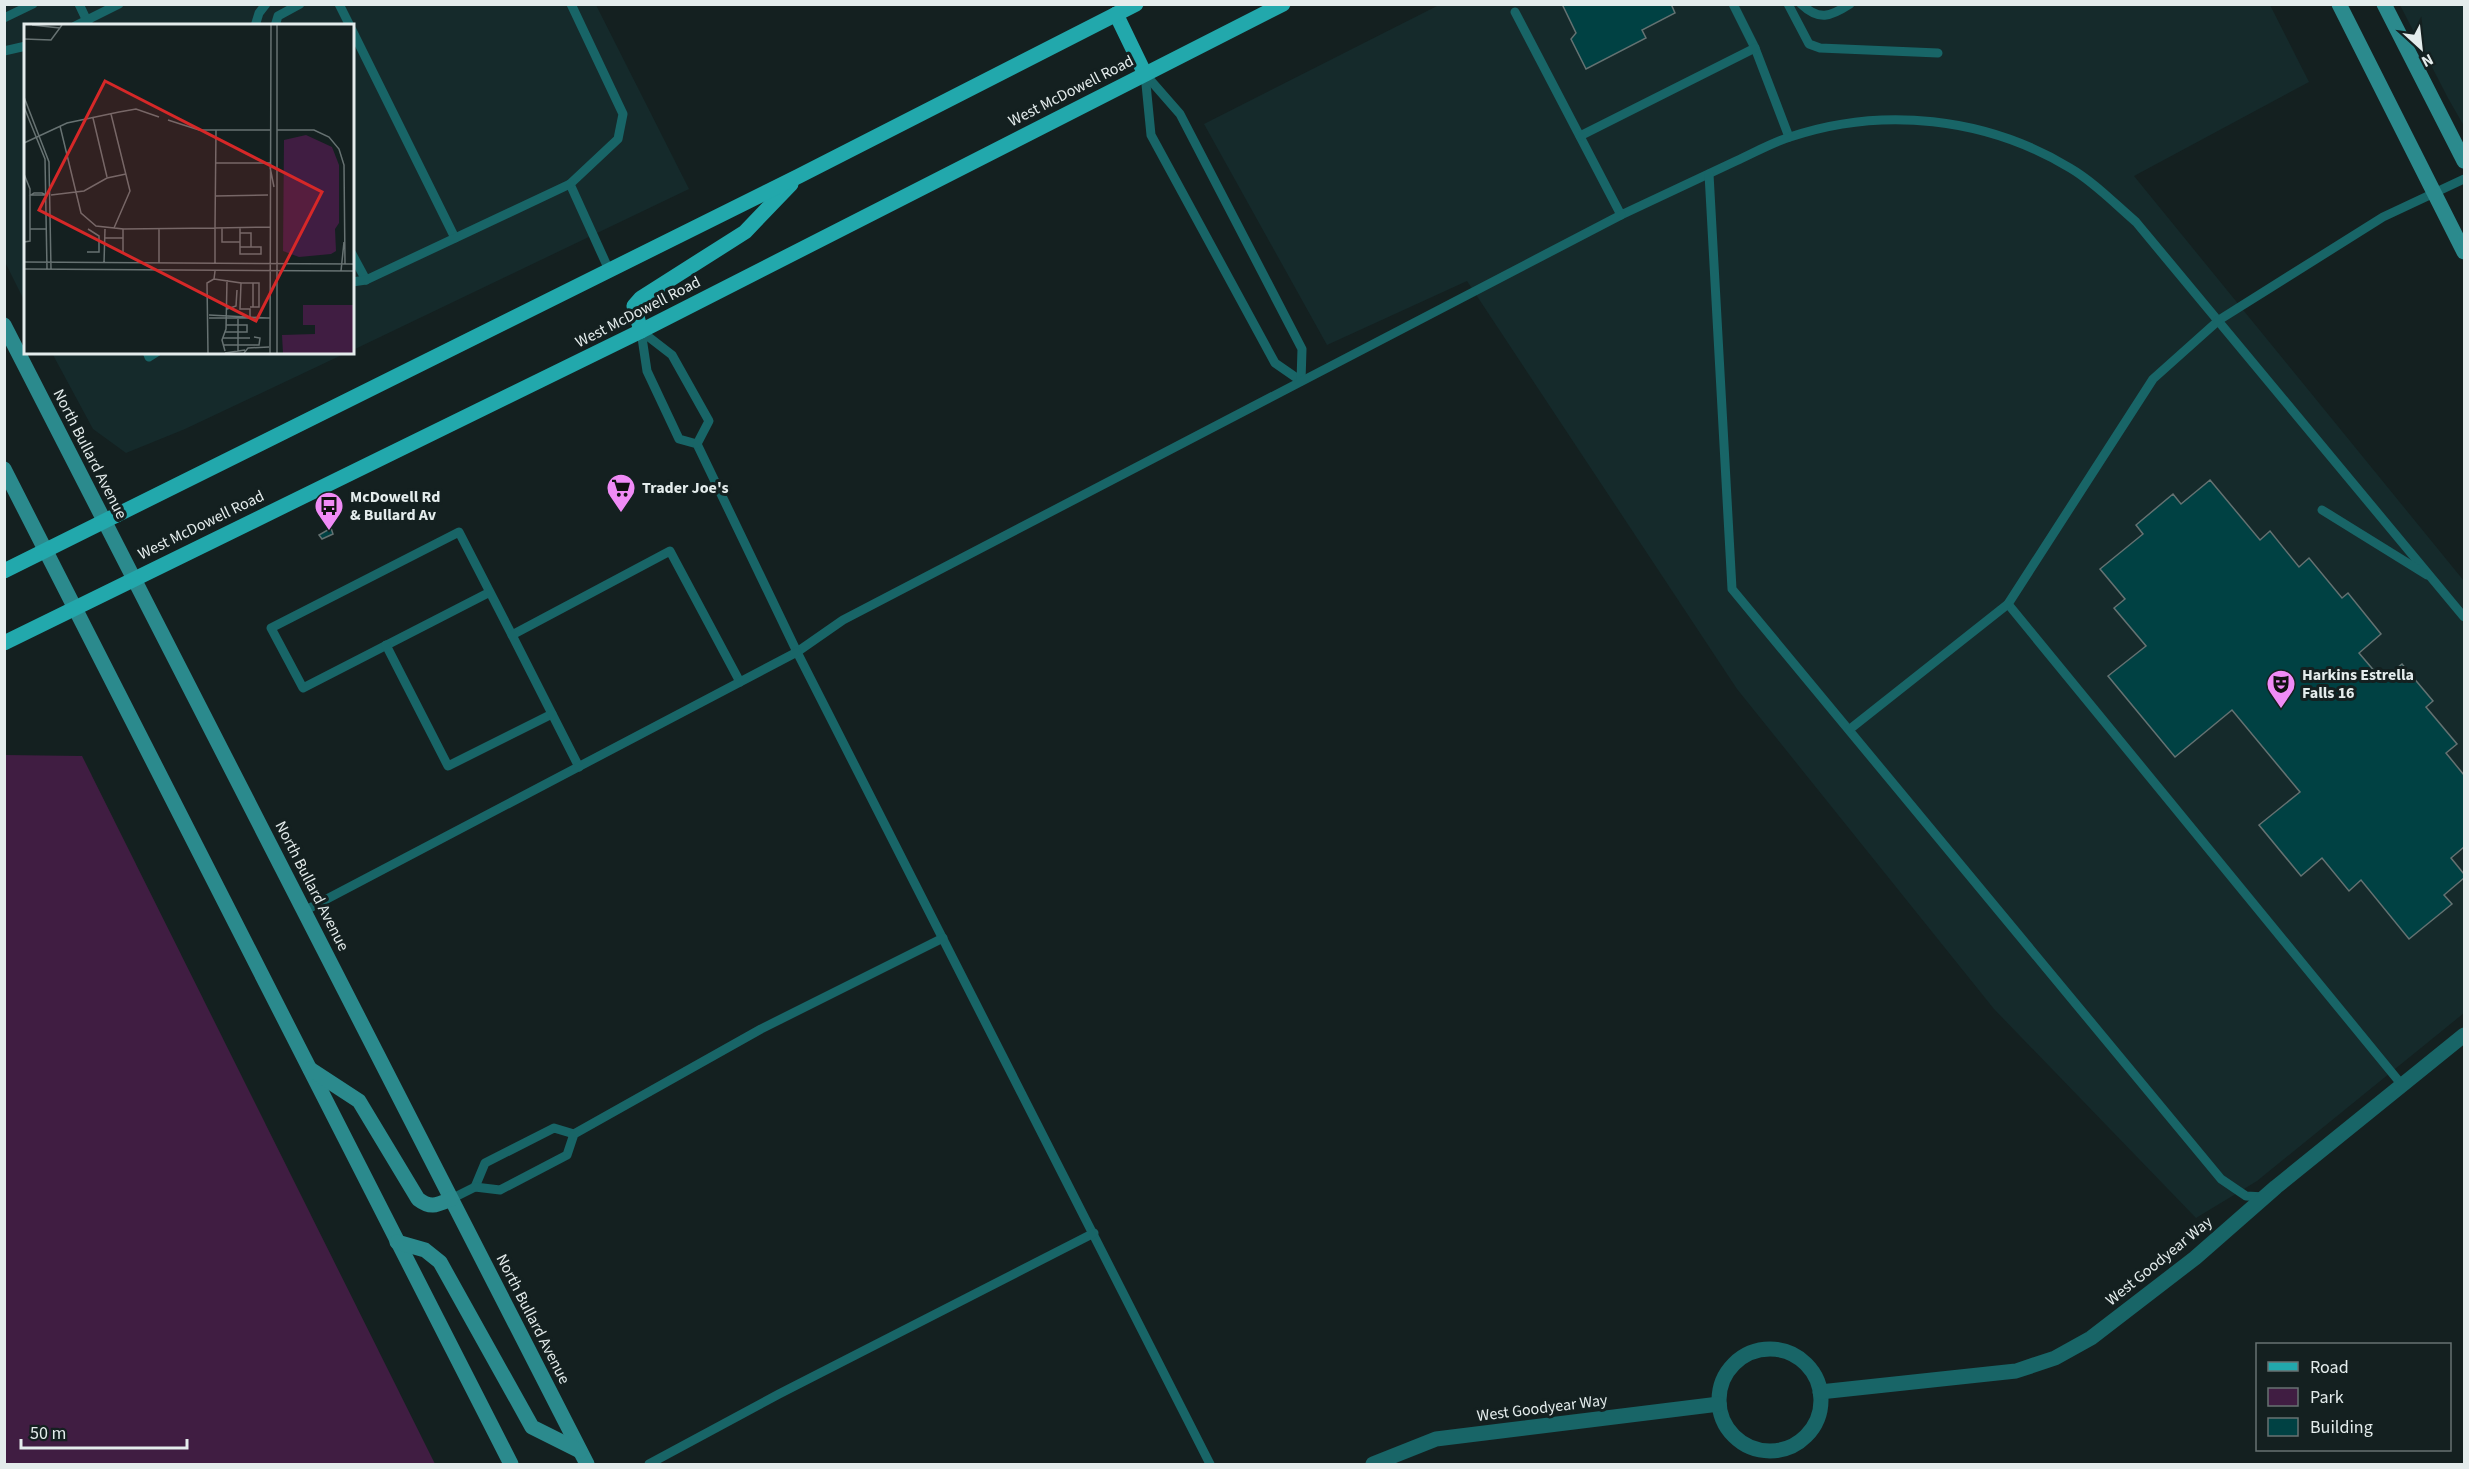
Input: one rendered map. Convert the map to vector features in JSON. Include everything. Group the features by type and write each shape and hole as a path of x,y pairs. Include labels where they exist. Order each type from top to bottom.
{"main road":[{"path":"4,571 799,176 1136,4"},
{"name":"West McDowell Road","path":"4,643 641,331 1283,4"},
{"path":"2339,4 2464,252"},
{"path":"2384,4 2464,161"},
{"path":"1116,14 1145,74"},
{"path":"641,331 634,306 641,298 745,232 799,176"},
{"name":"North Bullard Avenue","path":"4,325 583,1458"},
{"path":"4,469 511,1464"},
{"path":"308,1068 359,1101 418,1199 426,1206 435,1206 451,1199"},
{"path":"397,1242 425,1250 440,1262 532,1427 583,1458"}],"street":[{"name":"West Goodyear Way","path":"1820,1392 2016,1371 2055,1358 2091,1338 2195,1258 2265,1197 2464,1035"},
{"path":"1764,1350 1777,1350 1801,1359 1810,1369 1820,1392 1819,1413 1810,1431 1795,1444 1775,1451 1762,1451 1737,1440 1721,1418 1719,1404 1724,1379 1731,1368 1740,1359 1764,1350"},
{"name":"West Goodyear Way","path":"1373,1464 1436,1439 1719,1404"}],"lane":[{"path":"4,18 33,4"},
{"path":"79,4 88,23 118,4"},
{"path":"256,24 259,13 266,4"},
{"path":"276,24 278,16 300,4"},
{"path":"339,4 349,24"},
{"path":"354,282 366,280 570,184 618,139 623,114 571,4"},
{"path":"1733,4 1755,48 1789,137"},
{"path":"1788,4 1809,44 1820,48 1938,53"},
{"path":"1801,4 1813,15 1824,16 1850,4"},
{"path":"1515,12 1621,215"},
{"path":"354,34 455,238"},
{"path":"4,51 24,46"},
{"path":"1580,136 1755,48"},
{"path":"1145,74 1180,114 1302,349 1301,381"},
{"path":"1145,74 1151,135 1275,363 1301,381"},
{"path":"304,911 797,652 843,620 1621,215 1789,137 1834,125 1883,119 1930,119 1970,127 2026,146 2071,168 2136,222 2464,617"},
{"path":"1708,174 1732,589 2221,1179 2246,1197 2265,1197"},
{"path":"1850,729 2008,604 2153,379 2219,320 2383,217 2464,179"},
{"path":"570,184 609,270"},
{"path":"354,258 366,280"},
{"path":"641,331 672,355 709,421 697,444"},
{"path":"641,331 647,371 679,439 697,444 797,652 1210,1464"},
{"path":"2322,510 2434,580"},
{"path":"490,592 303,688 271,628 459,532 512,634 579,767"},
{"path":"512,634 670,551 740,682"},
{"path":"2008,604 2402,1084"},
{"path":"386,645 448,766 552,714"},
{"path":"451,1199 475,1187 500,1190 567,1155 574,1134 761,1029 943,938"},
{"path":"475,1187 485,1163 554,1128 574,1134"},
{"path":"649,1464 779,1394 1094,1233"}],"shaded area":[{"path":"4,5 596,5 689,189 354,350 354,24 24,24 24,300 5,262"},
{"path":"1439,5 2270,5 2309,82 2134,176 2464,581 2464,1013 2257,1181 2196,1218 1994,1009 1737,689 1467,281 1327,345 1204,124"},
{"path":"2400,5 2464,5 2464,126 2448,98"},
{"path":"53,354 344,354 185,429 126,453 93,429"}],"green space":[{"path":"5,755 82,756 435,1464 5,1464"}],"building":[{"path":"1562,4 1671,4 1675,13 1642,30 1646,38 1586,69 1571,39 1576,33"},
{"name":"Harkins Estrella Falls 16","path":"2210,480 2260,540 2270,531 2299,567 2309,558 2342,598 2348,593 2381,634 2359,653 2382,680 2402,664 2433,701 2426,707 2457,744 2446,753 2464,775 2464,847 2451,858 2464,874 2464,878 2444,895 2452,904 2409,939 2361,880 2349,891 2322,858 2301,876 2259,825 2300,792 2232,710 2175,757 2108,676 2146,646 2114,608 2125,599 2100,569 2143,534 2136,525 2173,494 2181,504"},
{"path":"331,528 333,534 322,539 319,535"}],"place":[{"name":"Trader Joe's","path":"621,514"},
{"name":"McDowell Rd & Bullard Av","path":"329,532"},
{"name":"Harkins Estrella Falls 16","path":"2281,710"}]}
